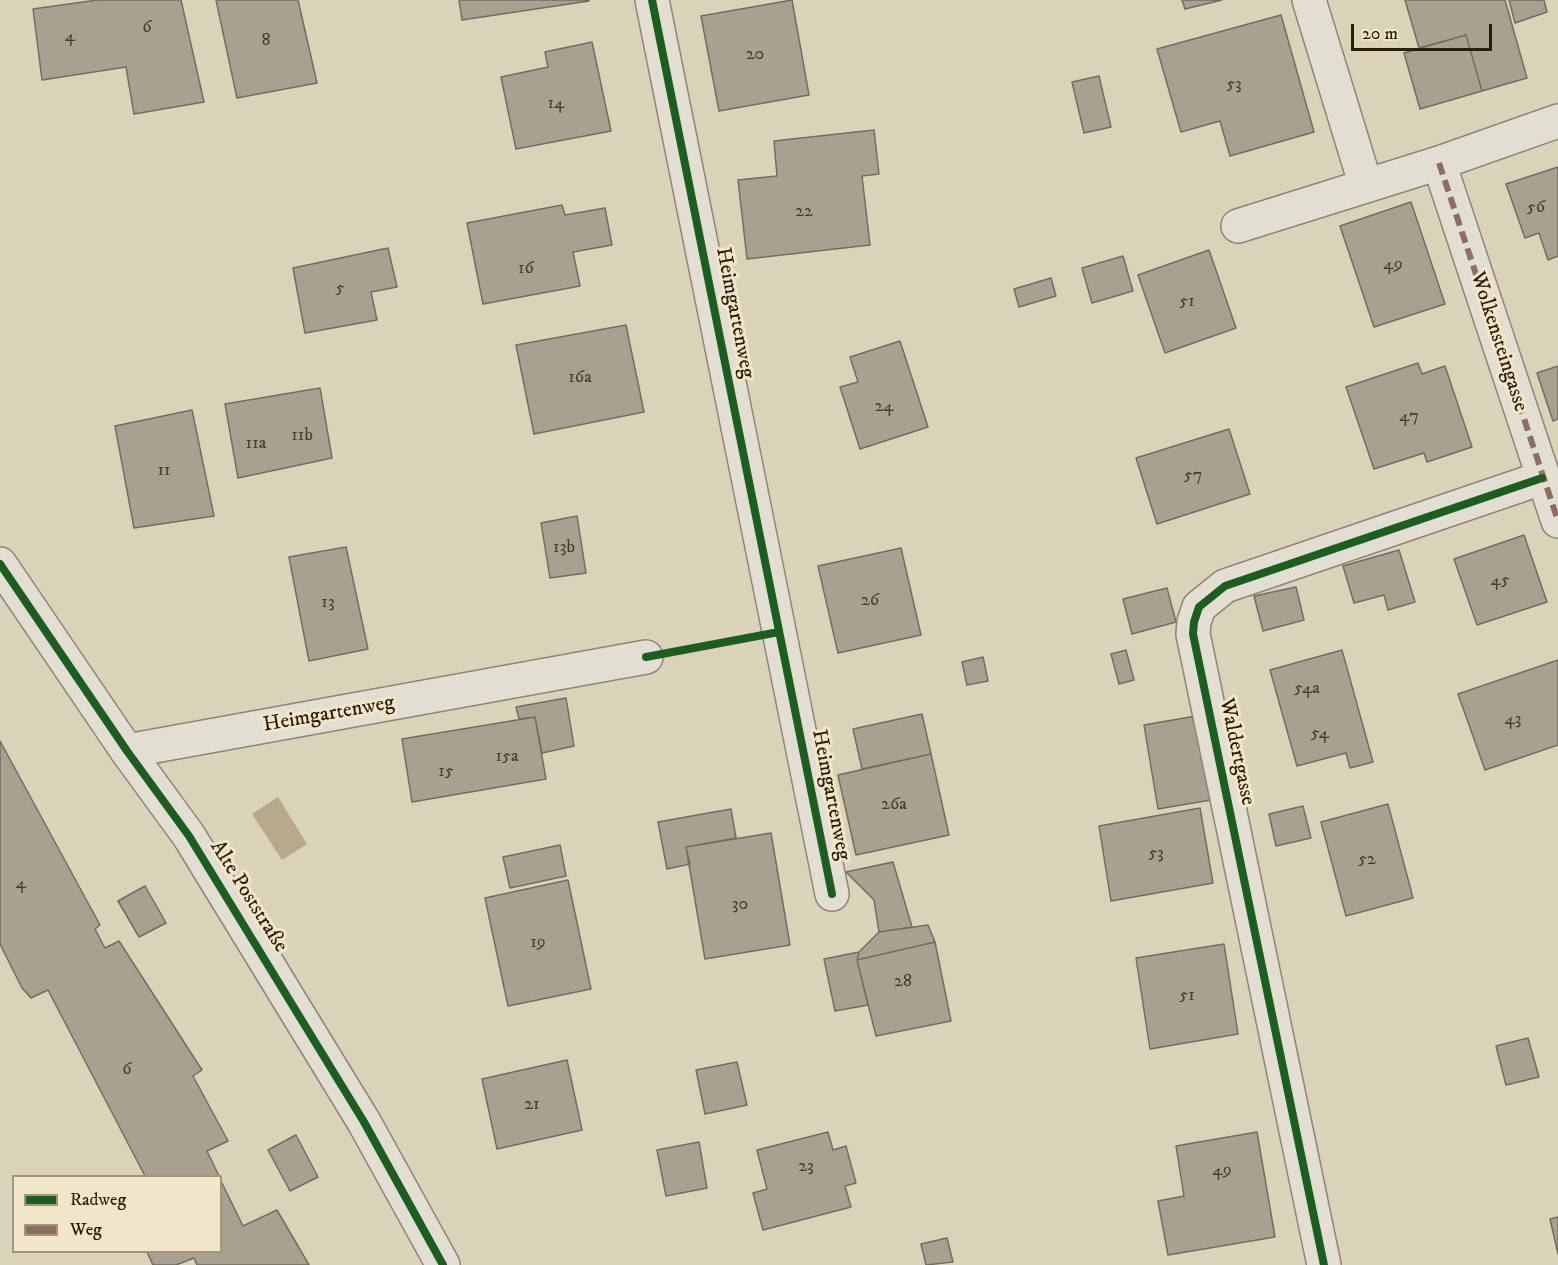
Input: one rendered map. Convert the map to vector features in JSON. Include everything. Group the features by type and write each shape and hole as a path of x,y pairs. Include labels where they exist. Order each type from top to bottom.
{"street":[{"name":"Heimgartenweg","path":"652,0 832,894"},
{"path":"1309,0 1366,186"},
{"path":"1238,226 1439,163 1558,121"},
{"name":"Wolkensteingasse","path":"1439,163 1558,521"},
{"name":"Waldertgasse","path":"1324,1265 1193,634 1194,622 1199,607 1225,586 1542,478"},
{"name":"Alte Poststraße","path":"0,564 127,751 189,837 249,931 364,1122 443,1265"},
{"name":"Heimgartenweg","path":"127,751 646,657"}],"shaded area":[{"path":"278,797 307,844 282,860 252,814"}],"building":[{"path":"97,0 181,0 204,102 134,114 126,67 42,80 33,9"},
{"path":"216,0 298,0 317,83 237,98"},
{"path":"459,0 589,0 589,1 462,20"},
{"path":"792,0 809,95 719,111 701,16"},
{"path":"1182,0 1222,0 1185,9"},
{"path":"1405,0 1505,0 1527,78 1482,91 1466,35 1419,48"},
{"path":"1509,0 1544,0 1547,12 1515,23"},
{"path":"1281,15 1314,132 1230,156 1220,121 1181,132 1157,49"},
{"path":"1466,35 1482,91 1420,109 1404,53"},
{"path":"592,42 611,131 516,149 501,77 548,67 545,52"},
{"path":"1099,76 1111,127 1084,133 1072,82"},
{"path":"874,130 879,174 862,176 870,245 747,259 738,180 777,176 774,141"},
{"path":"1558,167 1558,256 1548,260 1539,233 1525,238 1506,184"},
{"path":"1411,202 1445,304 1374,327 1340,226"},
{"path":"562,205 565,215 605,208 612,245 573,252 580,286 483,304 467,223"},
{"path":"388,248 397,287 371,292 377,320 305,333 293,268"},
{"path":"1209,250 1236,328 1165,353 1138,275"},
{"path":"1123,256 1133,291 1092,303 1082,268"},
{"path":"1051,278 1056,296 1019,307 1014,289"},
{"path":"626,325 644,412 534,434 516,345"},
{"path":"900,341 928,427 860,449 840,387 858,382 850,357"},
{"path":"1418,363 1422,374 1445,366 1472,447 1427,462 1424,453 1374,469 1346,387"},
{"path":"1558,366 1558,419 1553,421 1537,373"},
{"path":"320,388 332,458 238,478 225,404"},
{"path":"192,410 214,516 134,528 115,426"},
{"path":"1229,429 1250,494 1157,524 1136,458"},
{"path":"577,516 586,573 550,578 541,523"},
{"path":"1524,535 1547,602 1477,625 1454,559"},
{"path":"346,547 368,649 309,661 289,557"},
{"path":"901,548 921,635 838,653 818,566"},
{"path":"1399,550 1415,602 1388,610 1384,595 1354,603 1343,566"},
{"path":"1296,587 1304,620 1263,631 1254,596"},
{"path":"1167,588 1176,622 1132,634 1123,599"},
{"path":"1126,650 1134,680 1119,684 1111,654"},
{"path":"1342,650 1373,762 1350,768 1346,753 1297,766 1270,670"},
{"path":"983,657 988,681 967,685 962,662"},
{"path":"1558,660 1558,745 1485,770 1458,694"},
{"path":"566,698 574,746 542,753 535,717 519,719 516,707"},
{"path":"922,714 931,754 862,769 853,729"},
{"path":"1196,716 1211,800 1158,809 1144,725"},
{"path":"535,717 546,779 412,802 402,739"},
{"path":"0,741 100,925 95,929 105,948 119,941 202,1070 193,1076 228,1141 207,1151 219,1175 144,1175 48,990 31,998 22,988 0,944"},
{"path":"931,754 949,835 856,855 838,775"},
{"path":"1388,804 1413,898 1346,916 1321,822"},
{"path":"1303,806 1311,838 1276,846 1269,814"},
{"path":"1200,808 1213,883 1111,901 1099,826"},
{"path":"731,809 736,838 686,847 690,864 667,869 658,822"},
{"path":"771,833 790,945 705,959 686,847"},
{"path":"560,845 566,876 510,888 503,857"},
{"path":"893,862 912,927 879,932 874,900 846,872"},
{"path":"568,880 591,989 508,1006 485,898"},
{"path":"145,886 166,923 139,937 118,901"},
{"path":"928,925 935,942 857,960 859,952 879,932"},
{"path":"935,942 951,1021 876,1036 857,960"},
{"path":"1224,944 1238,1034 1150,1049 1136,958"},
{"path":"859,952 857,960 868,1005 835,1011 824,959"},
{"path":"1528,1038 1539,1077 1506,1085 1496,1046"},
{"path":"567,1060 582,1130 497,1149 482,1079"},
{"path":"737,1062 747,1105 705,1114 696,1070"},
{"path":"828,1132 833,1150 846,1146 856,1183 845,1186 851,1207 763,1230 753,1193 767,1189 757,1150"},
{"path":"1257,1132 1275,1237 1168,1255 1158,1201 1184,1196 1176,1146"},
{"path":"296,1135 318,1177 290,1191 268,1150"},
{"path":"699,1142 707,1188 666,1196 657,1150"},
{"path":"222,1183 243,1226 277,1210 309,1265 197,1265 194,1258 176,1265 153,1265 147,1253 222,1253"},
{"path":"1558,1217 1558,1254 1550,1219"},
{"path":"947,1238 953,1262 926,1265 921,1244"}],"marked path":[{"path":"1439,163 1558,521"}],"cycle path":[{"path":"652,0 832,894"},
{"path":"1324,1265 1193,634 1194,622 1199,607 1225,586 1542,478"},
{"path":"0,564 127,751 189,836 364,1122 443,1265"},
{"path":"646,657 779,632"}]}
